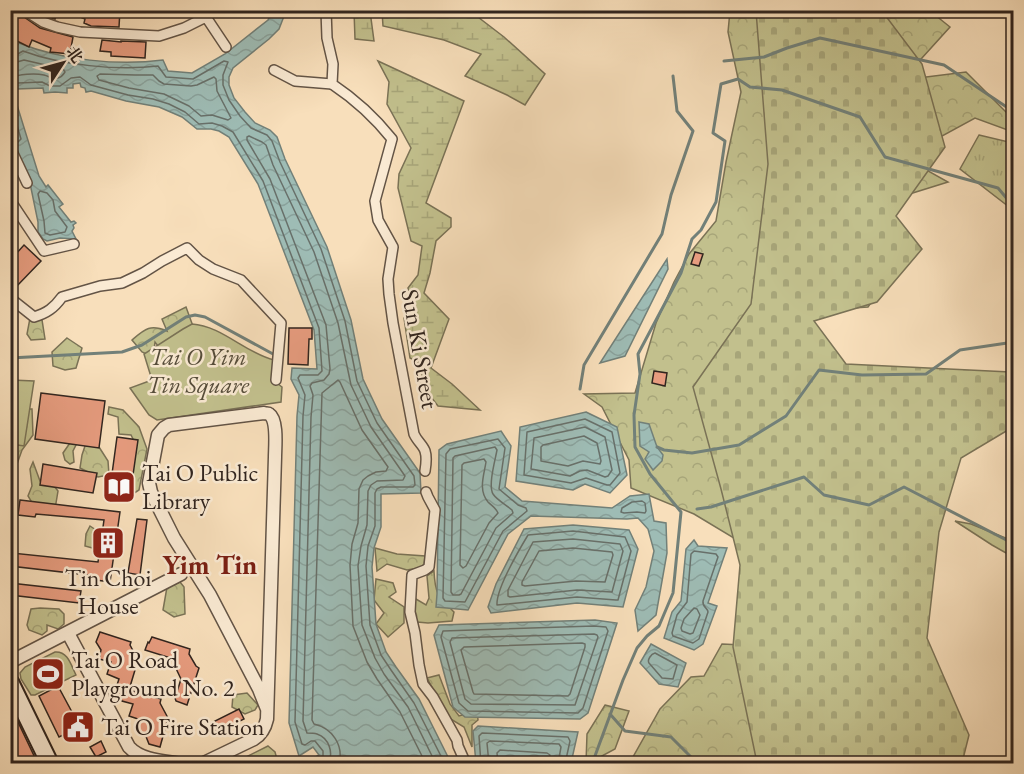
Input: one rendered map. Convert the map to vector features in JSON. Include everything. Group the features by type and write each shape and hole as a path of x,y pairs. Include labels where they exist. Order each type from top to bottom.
{"main road":[{"path":"10,682 50,764"}],"street":[{"path":"24,10 43,22 80,32 159,36 184,28 206,17 226,47"},
{"path":"274,70 295,81 332,84 333,64 327,38 326,10"},
{"name":"Sun Ki Street","path":"332,84 342,90 392,139 375,201 378,220 393,248 388,279 393,323 414,434 417,442 426,452 426,471"},
{"path":"10,147 27,183"},
{"path":"10,174 20,168"},
{"path":"10,200 44,251 74,244"},
{"path":"10,298 34,317 45,314 56,306 62,297 100,286 122,283 187,248 213,269 242,280 281,323 276,380"},
{"path":"202,764 258,736 266,724 267,709 275,457 275,427 273,419 269,414 264,413 169,425 158,435 149,483 151,492 174,538 210,595 267,709"},
{"path":"426,492 435,510 429,567 412,575 410,612 423,684 433,697 457,740 466,764"},
{"path":"10,662 181,574"},
{"path":"68,633 129,747 142,756 182,764"},
{"path":"243,658 253,663 260,661 266,655 269,645"}],"green space":[{"path":"354,11 370,11 374,41 355,39"},
{"path":"382,11 470,11 504,37 545,74 525,105 465,76 481,54 444,40 383,26"},
{"path":"730,11 930,11 950,27 902,80 966,72 1013,119 1013,132 975,118 918,149 912,162 948,182 871,206 903,258 868,307 807,311 772,561 694,514 631,488 629,460 602,407 584,394 635,393 656,323 674,282 689,254 716,221 741,92 728,32"},
{"path":"756,11 882,11 922,64 945,147 896,216 922,249 877,302 814,321 846,364 1010,372 1013,387 1013,427 961,458 939,532 927,638 969,735 962,763 757,763 733,647 740,565 693,387 751,304 768,164"},
{"path":"378,61 464,101 426,203 451,218 451,227 436,241 424,293 449,319 431,368 480,410 438,406 420,383 424,365 410,358 404,318 413,310 408,288 418,275 422,246 411,241 398,188 399,174 411,148 387,104 389,82"},
{"path":"979,135 1013,143 1013,210 960,169"},
{"path":"186,307 194,329 162,351 155,342 153,357 142,352 132,340 148,329 156,328 167,331 162,319"},
{"path":"30,318 42,320 45,339 31,340 27,334"},
{"name":"Tai O Yim Tin Square","path":"192,324 213,329 253,352 274,360 273,380 282,387 281,402 157,420 149,415 130,388 152,380 144,354"},
{"path":"67,338 82,348 76,368 65,370 53,366 52,352"},
{"path":"11,380 34,381 24,446 11,444"},
{"path":"109,407 123,410 139,427 147,449 139,490 125,499 124,488 135,443 131,435 119,434 118,417 108,414"},
{"path":"17,409 32,409 33,435 22,450 17,464 11,460 11,415"},
{"path":"72,440 78,441 73,451 74,462 70,464 65,460 63,453"},
{"path":"86,443 99,447 108,461 109,475 98,477 80,468"},
{"path":"33,462 40,481 50,481 58,491 55,509 34,506 28,496 32,486 30,469"},
{"path":"955,521 971,524 1013,541 1013,557 992,545"},
{"path":"90,526 99,532 96,549 85,546 86,534"},
{"path":"375,548 397,554 425,556 424,567 407,570 387,564 377,571"},
{"path":"434,571 438,594 454,612 452,621 417,622 407,609 416,599 426,605 429,598 427,576"},
{"path":"376,579 393,583 396,592 389,597 404,607 404,623 388,637 376,624 384,613 374,600"},
{"path":"180,582 184,587 185,614 174,617 163,610 167,587"},
{"path":"31,609 59,609 64,614 64,624 58,629 47,625 47,631 42,635 29,630 27,625"},
{"path":"722,644 763,646 764,763 629,764 660,709 691,677 704,676"},
{"name":"Tai O Road Playground No. 2","path":"55,652 66,656 76,675 31,695 20,673 25,667"},
{"path":"439,675 450,704 459,716 477,711 478,720 472,725 472,747 464,727 449,718 427,678"},
{"path":"247,693 258,705 255,710 245,714 232,707 233,695"},
{"path":"605,705 629,711 615,749 586,763 587,734"},
{"path":"268,746 275,752 278,763 234,763"}],"water":[{"path":"272,11 286,11 279,29 233,68 229,77 229,85 234,98 255,123 270,130 277,137 285,159 327,247 351,320 363,379 382,419 420,473 421,493 381,494 381,527 374,548 372,567 376,624 386,652 419,699 451,763 305,763 319,755 313,747 299,756 289,723 299,395 291,379 292,368 317,369 314,330 258,184 229,137 211,129 197,129 182,117 159,107 91,91 86,92 80,83 73,84 73,88 67,88 67,93 44,93 43,88 17,89 17,105 39,176 46,187 48,185 63,204 59,207 71,222 76,223 72,231 76,239 60,238 47,241 38,232 31,188 11,141 11,48 15,49 19,43 53,54 90,60 146,62 163,60 168,71 192,73 225,54 268,20"},
{"path":"667,259 668,269 625,356 600,363"},
{"path":"586,412 617,427 627,475 610,493 585,484 573,490 516,481 520,427"},
{"path":"639,422 649,424 657,447 663,455 662,461 653,470 645,459 649,452 640,446"},
{"path":"501,431 511,446 505,487 522,501 612,508 630,496 649,494 654,521 666,523 667,553 656,615 638,631 635,610 646,587 654,551 648,529 638,518 531,516 508,534 468,610 436,607 439,450 447,444"},
{"path":"573,525 629,530 638,549 623,607 577,603 491,613 488,607 496,584 524,529"},
{"path":"694,540 698,546 727,548 708,603 717,606 703,644 694,650 664,638 672,612 681,601 686,549"},
{"path":"595,620 617,623 588,713 580,719 465,717 453,707 434,635 439,625"},
{"path":"651,644 686,663 678,687 659,684 640,663"},
{"path":"478,726 578,732 571,763 476,763 473,731"}],"building":[{"path":"10,10 14,10 40,28 73,37 70,54 50,52 51,48 32,40 29,47 10,36"},
{"path":"48,10 59,10 55,19 45,16"},
{"path":"64,10 86,10 107,16 107,10 120,10 119,27 91,26 84,23 85,19"},
{"path":"102,40 146,42 145,58 111,56 111,52 100,51"},
{"path":"24,245 41,261 15,288 10,284 10,250 15,255"},
{"path":"695,252 703,254 699,266 691,264"},
{"path":"289,328 312,328 312,339 309,339 308,365 288,364"},
{"path":"654,371 667,373 665,386 652,383"},
{"path":"41,393 105,401 99,448 35,439"},
{"path":"117,437 138,440 130,496 123,495 122,498 109,496"},
{"path":"43,464 97,473 93,493 40,485"},
{"path":"20,500 120,512 110,582 96,580 96,576 10,566 12,553 98,562 104,520 36,514 35,517 18,515"},
{"path":"137,519 147,520 140,575 128,573"},
{"path":"10,583 81,591 79,603 10,595"},
{"path":"100,632 131,642 130,645 138,660 129,690 161,699 160,703 168,718 160,747 149,744 145,734 137,731 141,720 129,716 133,704 122,701 116,688 119,679 107,674 111,662 99,659 101,650 96,642"},
{"path":"152,637 190,649 189,654 199,668 187,705 176,701 181,679 171,658 145,650"},
{"path":"58,686 80,727 59,737 39,696"},
{"path":"239,709 244,719 216,733 211,723"},
{"path":"17,720 38,764 20,764 10,744 10,723"},
{"path":"101,741 106,752 96,757 90,747"}],"waterway":[{"path":"724,61 764,57 820,38 944,65 1014,112"},
{"path":"580,389 584,365 662,234 671,195 693,131 677,111 673,76"},
{"path":"592,764 637,648 659,626 673,593 681,512 650,474 635,447 634,415 640,374 638,354 681,273 692,239 701,230 716,202 725,141 713,133 721,84 738,79 750,87 782,90 860,117 885,157 998,188 1014,207"},
{"path":"10,358 122,352 142,345 186,317 195,315 205,317 273,354"},
{"path":"657,447 692,453 739,445 786,416 819,370 862,375 926,374 960,350 1014,342"},
{"path":"697,509 711,507 804,477 824,495 869,505 904,487 1014,544"},
{"path":"610,714 625,731 671,737 698,764"}],"place":[{"name":"Tai O Public Library","path":"119,487"},
{"name":"Tin Choi House","path":"108,543"},
{"name":"Tai O Road Playground No. 2","path":"48,674"},
{"name":"Tai O Fire Station","path":"78,727"}],"district":[{"name":"Yim Tin","path":"210,565"}]}
